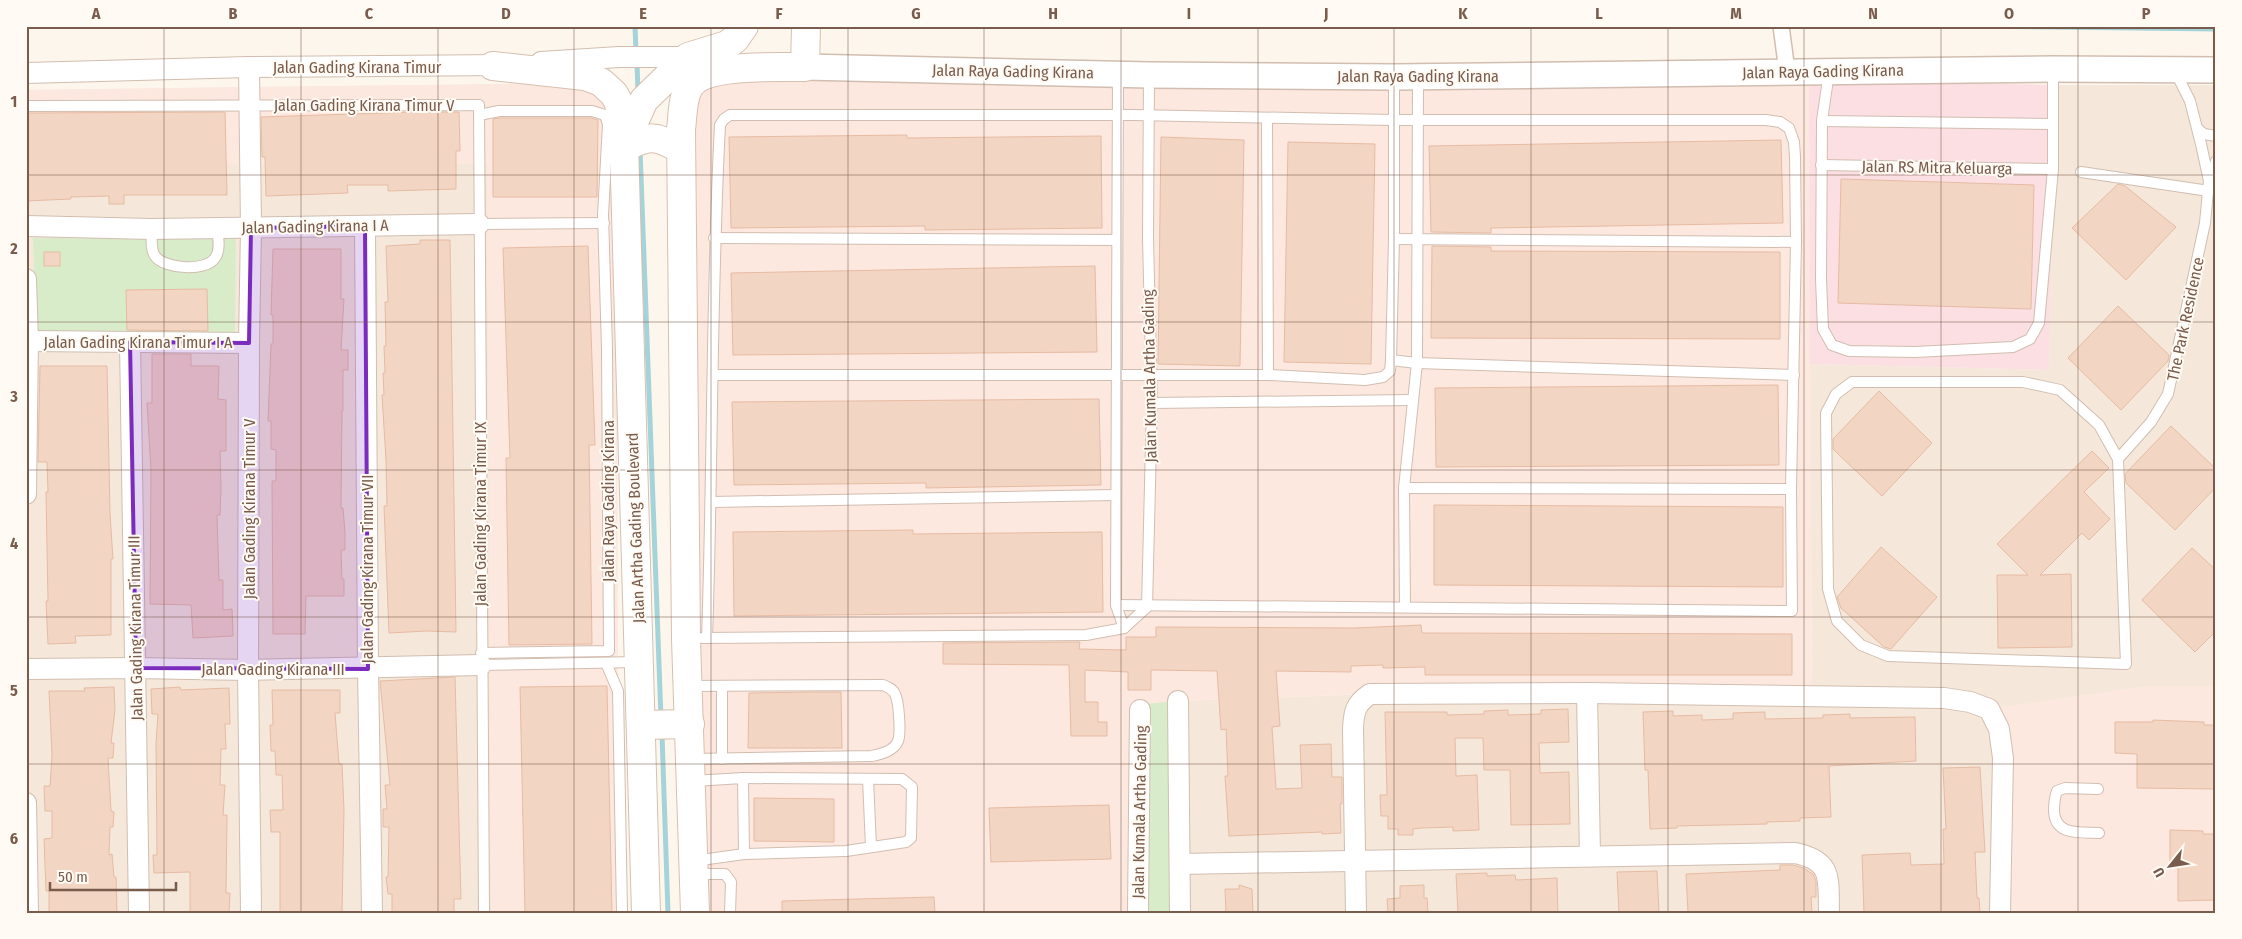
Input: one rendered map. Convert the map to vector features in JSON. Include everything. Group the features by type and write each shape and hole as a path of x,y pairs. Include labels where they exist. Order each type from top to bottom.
{"main road":[{"path":"676,147 659,138 631,135 644,100 688,57 727,45 735,39 744,27"},
{"path":"805,67 806,30"},
{"name":"Jalan Artha Gading Boulevard","path":"493,66 585,76 601,82 614,94 631,135 619,223 639,662 665,724 691,770 695,913"},
{"name":"Jalan Raya Gading Kirana","path":"676,147 685,98 690,85 699,78 718,70 805,67"},
{"name":"Jalan Artha Gading Boulevard","path":"646,913 665,724 687,686 697,638 676,147"}],"street":[{"path":"1781,26 1787,71"},
{"name":"Jalan Gading Kirana Timur","path":"26,73 249,68 493,66 619,57 688,57"},
{"name":"Jalan Raya Gading Kirana","path":"805,67 1149,75 1406,77 1787,71 2216,70"},
{"name":"Jalan Gading Kirana Timur V","path":"249,68 251,228 248,670 251,913"},
{"name":"Jalan Gading Kirana I A","path":"26,226 152,229 479,224"},
{"name":"Jalan Gading Kirana Timur VII","path":"365,226 368,669 372,913"},
{"path":"26,279 28,341 26,494"},
{"name":"Jalan Gading Kirana Timur I A","path":"28,341 249,343"},
{"name":"Jalan Gading Kirana Timur III","path":"130,342 139,913"},
{"name":"Jalan Gading Kirana III","path":"26,669 368,669 481,659"},
{"path":"1588,693 1590,856"},
{"path":"1356,913 1353,728 1354,709 1360,701 1370,694 1588,693 1944,698 1970,702 1989,710 1998,729 2004,758 2000,913"},
{"path":"1178,701 1180,913"},
{"name":"Jalan Kumala Artha Gading","path":"1138,913 1140,710"},
{"path":"26,803 28,913"},
{"path":"1180,864 1795,853 1818,860 1826,870 1829,913"}],"lane":[{"path":"1830,71 1822,121 1821,279 1823,329 1832,345 1849,351 1905,352 2013,347 2030,339 2039,323 2053,169 2053,69"},
{"name":"The Park Residence","path":"2175,70 2190,101 2198,129 2209,186"},
{"path":"1118,73 1116,605 1124,628"},
{"name":"Jalan Kumala Artha Gading","path":"1147,607 1152,403 1150,374 1149,75"},
{"path":"1404,607 1404,488 1417,363 1418,241 1418,120 1406,77"},
{"path":"714,375 1150,374 1268,375 1375,380 1383,377 1390,371 1391,360 1394,239 1393,120 1406,77"},
{"name":"Jalan Gading Kirana Timur V","path":"26,106 249,104 479,110"},
{"path":"479,110 492,112 592,111 605,115 608,124 619,223"},
{"name":"Jalan Gading Kirana Timur IX","path":"479,110 484,913"},
{"path":"1116,605 1147,607 1404,607 1792,611 1791,489 1796,242 1794,142 1789,128 1780,122 1393,120 1149,116 730,115 724,119 720,125 714,238 712,502 697,638 1086,634 1124,628 1147,607"},
{"path":"1267,118 1268,375"},
{"path":"1822,121 2053,124"},
{"path":"2198,129 2204,134 2216,136"},
{"name":"The Park Residence","path":"2118,459 2151,422 2168,394 2206,223 2209,186 2216,161"},
{"name":"Jalan RS Mitra Keluarga","path":"1821,165 2053,169"},
{"path":"2081,172 2209,186"},
{"name":"Jalan Gading Kirana I A","path":"479,224 619,223"},
{"name":"Jalan Raya Gading Kirana","path":"481,659 610,651 607,349 619,223"},
{"path":"152,229 152,250 154,256 163,264 199,268 210,264 216,258 218,251 217,228"},
{"path":"714,238 1117,240"},
{"path":"1394,239 1418,241 1796,242"},
{"path":"1391,360 1417,363 1794,375"},
{"path":"1852,382 2022,382 2060,390 2099,424 2118,459 2126,664 1888,656 1861,645 1838,621 1828,588 1826,413 1836,394 1852,382"},
{"path":"1152,403 1412,400"},
{"path":"1404,488 1791,489"},
{"path":"712,502 1116,496"},
{"name":"Jalan Gading Kirana III","path":"481,659 606,663 639,662"},
{"path":"606,663 618,691 622,913"},
{"path":"687,686 883,685 889,687 896,694 899,729 898,741 891,749 872,756 722,759 691,770"},
{"path":"722,686 722,759"},
{"path":"691,770 743,778 902,779 912,787 911,838 906,842 846,851 744,854 694,867"},
{"path":"743,778 744,854"},
{"path":"868,779 871,847"},
{"path":"2098,789 2065,788 2057,791 2054,800 2054,818 2058,827 2065,831 2099,833"},
{"path":"694,867 725,874 731,882 730,913"}],"highlighted area":[{"path":"365,226 368,669 136,668 130,342 249,343 251,228"}],"shaded area":[{"path":"730,77 1809,80 1812,696 1370,694 1178,701 1136,913 695,913 694,119 695,98 708,87"},
{"path":"1809,80 2055,85 2049,370 1810,364"},
{"path":"580,83 618,671 626,913 26,913 26,90"},
{"path":"580,83 616,109 618,671 626,913 491,913 487,164 26,165 26,90"},
{"path":"2055,85 2216,85 2216,686 2149,686 1999,729 2000,913 1178,913 1178,701 1370,694 1812,696 1810,364 2049,370"},
{"path":"2149,686 2216,686 2216,913 2000,913 2003,755 1989,709"}],"green space":[{"path":"33,238 236,239 235,334 36,333"},
{"path":"1178,701 1180,913 1136,913 1134,705"}],"building":[{"path":"225,112 227,195 124,195 124,204 109,204 109,196 26,201 26,113"},
{"path":"459,112 460,151 456,151 456,189 388,191 388,185 347,185 348,193 266,196 265,157 262,157 261,117"},
{"path":"591,118 598,120 597,197 493,197 493,119"},
{"path":"907,135 907,138 1101,136 1102,228 925,230 925,226 731,228 729,137"},
{"path":"1161,137 1244,140 1240,366 1158,364"},
{"path":"1781,140 1783,223 1491,228 1491,233 1431,232 1429,146"},
{"path":"1288,142 1375,144 1371,364 1284,362"},
{"path":"1841,179 2034,185 2031,309 1838,303"},
{"path":"2118,184 2125,186 2176,227 2126,280 2072,228"},
{"path":"420,240 450,240 456,632 389,633 384,506 387,506 386,460 382,395 384,395 383,373 385,373 384,346 386,346 385,302 388,302 386,246 420,244"},
{"path":"588,246 595,445 589,445 592,644 509,645 506,458 510,458 503,248"},
{"path":"1432,246 1491,247 1491,251 1780,252 1780,339 1431,338"},
{"path":"273,249 341,249 341,299 344,299 341,350 348,350 348,370 343,370 342,411 341,508 343,508 345,550 341,550 344,596 306,596 305,634 273,634 272,481 276,481 276,450 271,449 271,421 268,421 271,344 273,344 273,315 271,315"},
{"path":"44,252 60,252 60,266 44,266"},
{"path":"1095,266 1097,352 733,355 731,273"},
{"path":"207,289 208,331 127,330 126,290"},
{"path":"2118,306 2169,355 2168,361 2121,410 2068,358"},
{"path":"152,354 191,354 191,366 219,366 218,399 226,400 226,451 220,451 220,515 217,515 219,580 223,580 223,610 232,609 233,636 193,638 191,605 150,604 151,470 147,403 152,403"},
{"path":"40,366 107,366 110,514 113,559 111,559 111,635 75,636 76,643 48,644 46,601 48,601 47,462 38,462"},
{"path":"1778,385 1779,465 1436,467 1435,388"},
{"path":"1879,391 1932,443 1882,496 1833,449 1833,439"},
{"path":"1099,399 1101,485 926,488 926,483 734,485 732,402"},
{"path":"2171,426 2216,469 2216,487 2175,530 2126,483 2125,474"},
{"path":"2092,451 2109,468 2084,492 2110,519 2089,540 2082,533 2040,575 2071,574 2072,647 1998,648 1997,575 2028,575 1997,544"},
{"path":"1434,505 1783,507 1783,587 1434,585"},
{"path":"913,530 913,534 1102,532 1103,612 734,616 733,532"},
{"path":"1881,547 1937,597 1891,649 1884,647 1841,608 1837,597"},
{"path":"2192,548 2216,570 2216,631 2195,652 2142,600"},
{"path":"1421,625 1422,633 1792,634 1792,675 1425,675 1425,667 1383,668 1383,665 1351,666 1351,672 1276,671 1280,726 1272,727 1276,789 1302,788 1300,745 1331,744 1332,777 1342,777 1342,804 1340,804 1341,833 1322,834 1322,832 1229,836 1225,776 1228,776 1226,729 1221,730 1217,671 1151,670 1151,690 1128,690 1128,672 1085,670 1085,702 1098,702 1098,722 1107,722 1107,736 1071,736 1069,665 943,664 943,643 1080,642 1079,649 1126,650 1126,637 1156,637 1156,627 1355,628"},
{"path":"455,677 461,899 454,899 454,913 392,913 392,894 388,894 386,877 388,877 389,827 383,827 383,809 387,809 385,785 390,785 380,681"},
{"path":"607,686 612,913 525,913 520,687"},
{"path":"114,687 115,710 111,743 114,743 113,758 108,758 111,811 114,812 113,827 110,827 109,855 112,854 114,877 116,877 117,913 49,913 49,891 46,891 44,839 52,838 52,811 45,811 44,786 50,786 52,755 49,691 85,691 84,688"},
{"path":"180,687 181,690 229,688 230,724 225,724 226,749 221,749 220,785 225,785 223,815 227,815 226,893 230,893 229,913 190,913 190,872 154,873 153,855 157,855 156,743 158,714 152,714 151,689"},
{"path":"272,690 340,690 340,713 335,713 339,764 342,764 344,810 342,913 280,913 280,832 271,832 270,810 283,810 282,775 276,775 275,751 271,751 270,725 273,725"},
{"path":"841,692 842,748 748,748 749,693"},
{"path":"1568,709 1569,742 1539,743 1540,773 1569,772 1570,824 1511,825 1510,770 1484,770 1483,738 1455,738 1456,776 1477,775 1479,830 1453,831 1453,827 1421,828 1413,829 1413,835 1398,835 1398,829 1388,829 1388,816 1381,816 1380,795 1387,795 1385,712 1447,712 1447,715 1484,714 1484,711 1508,710 1508,715 1541,714 1541,710"},
{"path":"1673,711 1673,716 1702,715 1702,720 1733,719 1733,713 1765,712 1765,719 1823,718 1823,715 1850,714 1850,718 1915,717 1916,761 1829,766 1831,817 1800,818 1800,821 1767,822 1767,824 1677,826 1677,828 1650,829 1648,770 1645,770 1643,712"},
{"path":"2153,720 2204,722 2204,725 2216,725 2216,789 2137,788 2137,754 2115,753 2115,722 2153,722"},
{"path":"1980,767 1985,852 1975,852 1977,898 1979,898 1980,913 1864,913 1862,855 1910,853 1911,865 1944,864 1943,829 1946,829 1943,768"},
{"path":"754,798 834,799 834,842 754,841"},
{"path":"1109,805 1111,859 991,862 989,808"},
{"path":"2170,830 2203,831 2203,834 2216,834 2216,900 2178,901 2178,868 2170,868"},
{"path":"1780,865 1793,865 1813,874 1816,881 1816,897 1811,897 1812,913 1688,913 1686,874 1780,870"},
{"path":"1657,871 1659,913 1619,913 1617,872"},
{"path":"1487,873 1487,876 1515,875 1516,880 1557,878 1558,913 1458,913 1456,874"},
{"path":"1239,885 1252,889 1253,913 1226,913 1225,889 1239,889"},
{"path":"1424,885 1424,898 1427,898 1428,913 1388,913 1387,899 1400,898 1400,886"},
{"path":"934,897 935,913 782,913 782,901"}],"waterway":[{"path":"635,26 636,53"},
{"path":"1961,26 2216,29"},
{"path":"637,62 638,93"},
{"path":"640,149 661,718"},
{"path":"662,734 668,913"}]}
